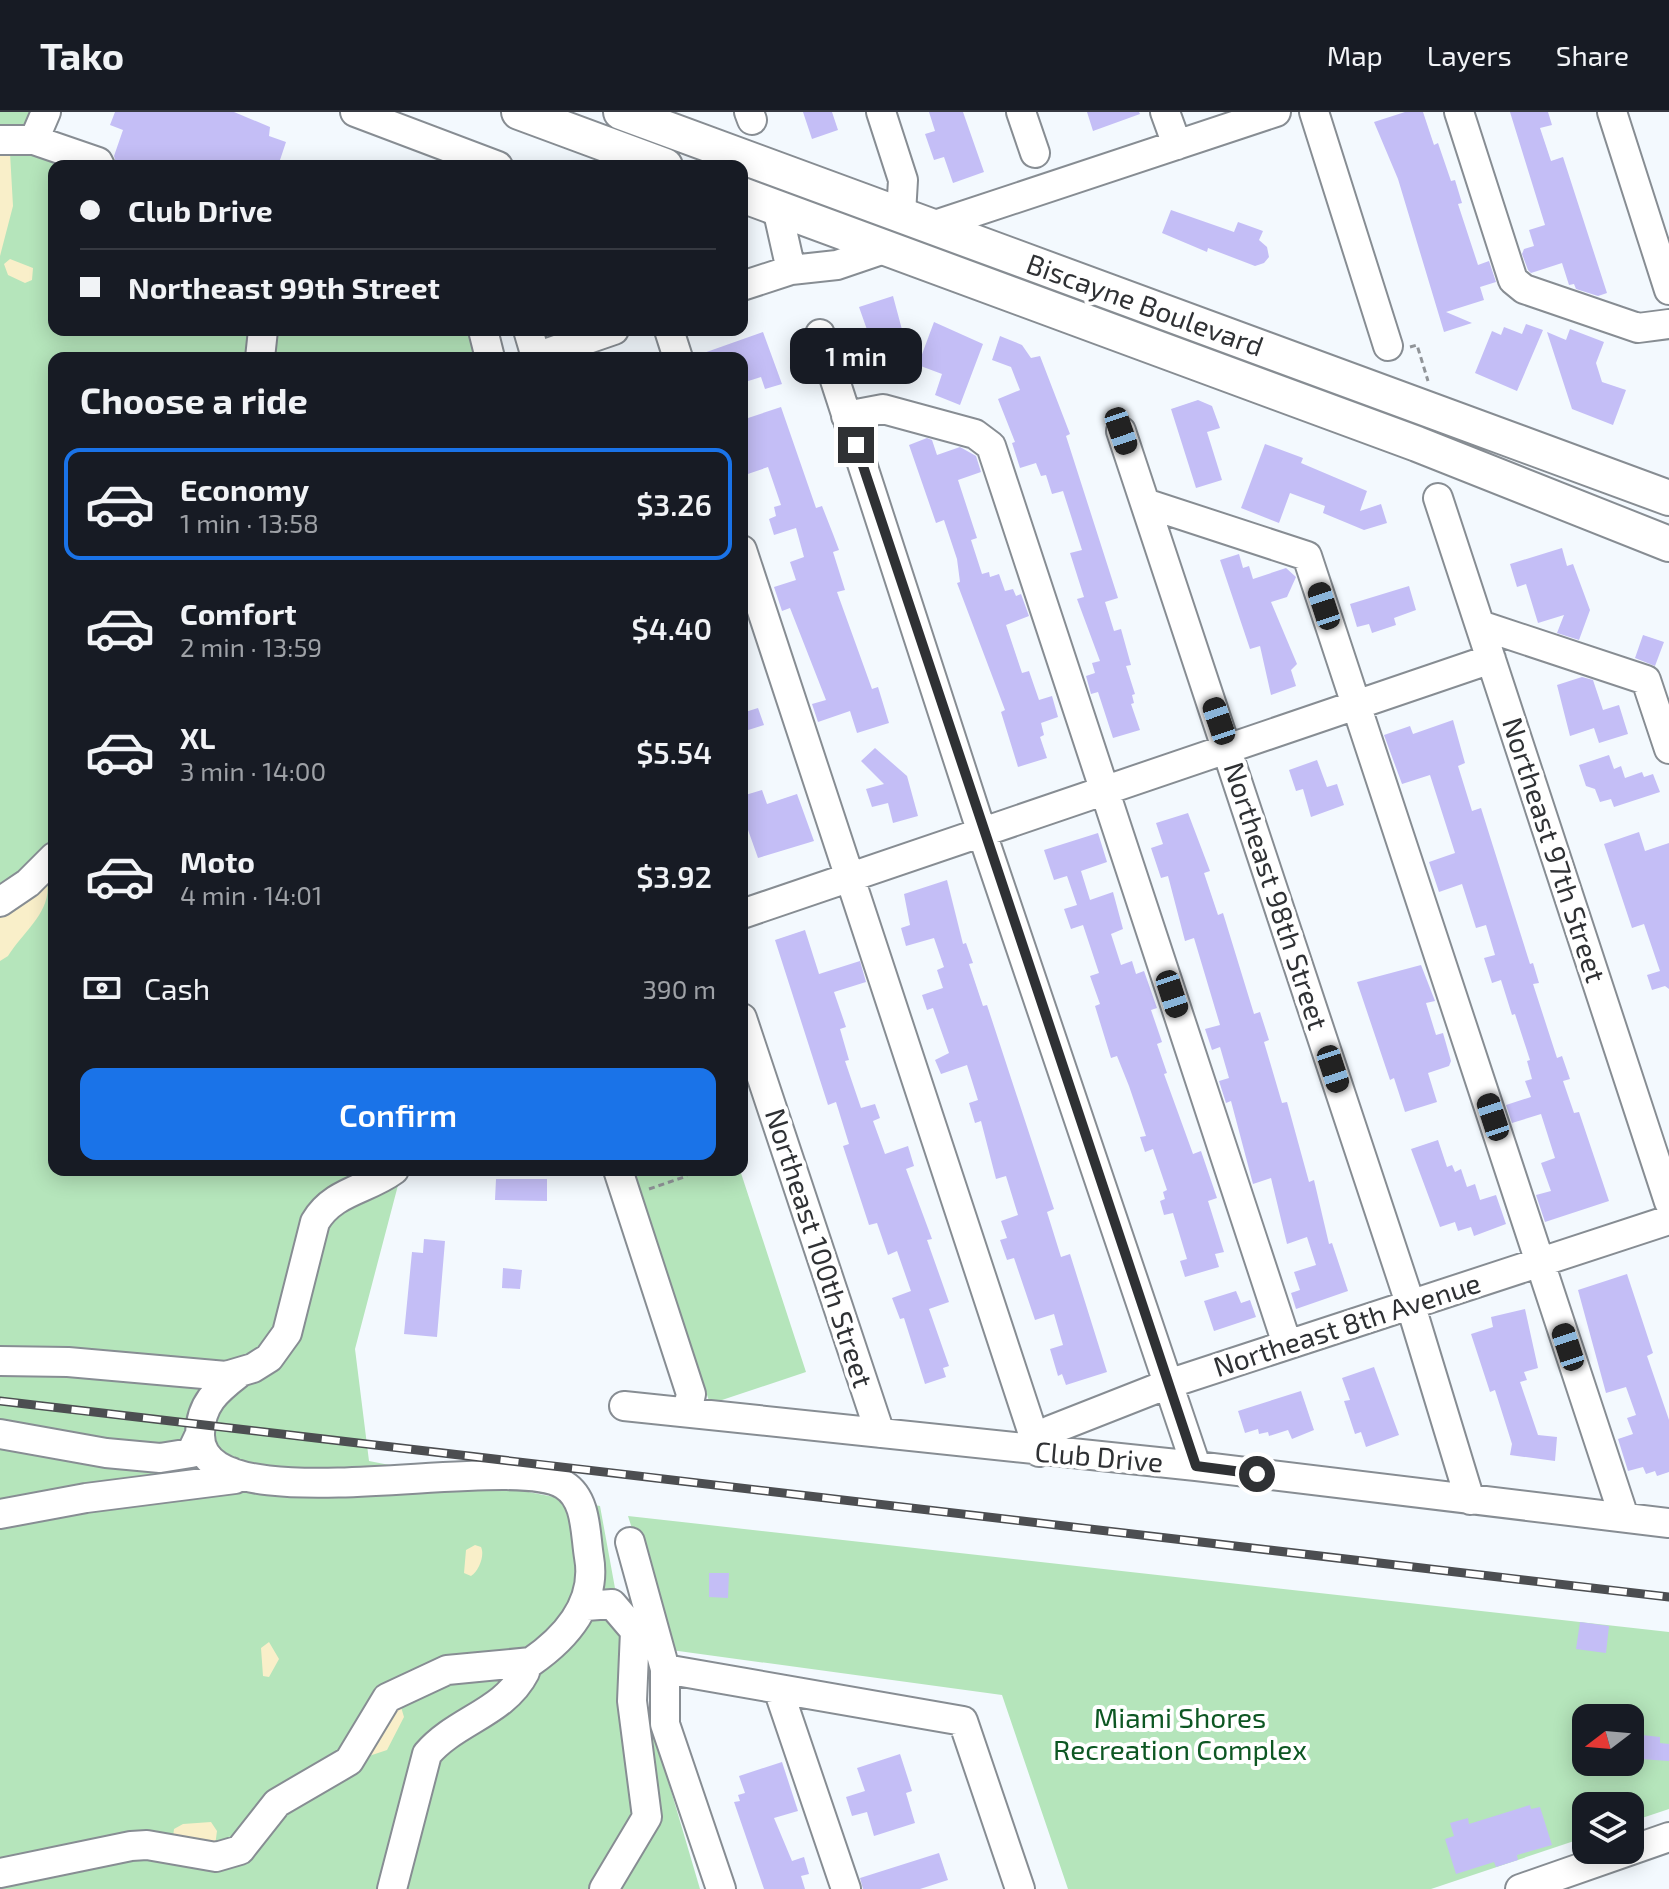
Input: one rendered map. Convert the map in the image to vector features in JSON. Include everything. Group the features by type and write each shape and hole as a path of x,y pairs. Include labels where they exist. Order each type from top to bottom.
{"main road":[{"path":"519,112 649,160"},
{"name":"Biscayne Boulevard","path":"621,112 1665,493"},
{"name":"Biscayne Boulevard","path":"748,197 1417,444 1669,544"}],"street":[{"path":"34,140 46,112"},
{"path":"355,112 482,160"},
{"path":"881,112 916,220 1177,145 1276,112"},
{"path":"1021,112 1035,153"},
{"path":"1165,112 1177,145"},
{"path":"1314,112 1388,346"},
{"path":"1459,112 1513,280 1524,289 1638,328 1669,324"},
{"path":"1612,112 1669,290"},
{"path":"0,140 34,140 92,160"},
{"path":"777,208 791,270"},
{"path":"748,284 791,270 837,265 887,248"},
{"path":"820,334 981,830 1196,1466"},
{"path":"552,352 597,336"},
{"path":"846,416 883,409 975,434 991,446 1287,1344"},
{"name":"Northeast 98th Street","path":"1121,431 1410,1303 1470,1500"},
{"name":"Northeast 97th Street","path":"1438,498 1669,1202"},
{"path":"1145,503 1307,556 1624,1517"},
{"path":"748,568 1039,1452"},
{"path":"1480,625 1646,680 1669,749"},
{"path":"748,912 981,830 1491,659"},
{"path":"0,902 20,890 48,863"},
{"name":"Northeast 100th Street","path":"748,1036 880,1433"},
{"path":"0,1434 160,1458 191,1453 200,1434 210,1397 238,1374 269,1358 287,1333 315,1222 322,1209 342,1195 382,1176"},
{"path":"622,1183 691,1394 687,1412"},
{"name":"Northeast 8th Avenue","path":"1039,1452 1051,1430 1168,1384 1669,1220"},
{"path":"0,1361 68,1362 215,1376 238,1374"},
{"name":"Club Drive","path":"624,1406 1039,1452 1196,1466 1669,1523"},
{"path":"200,1434 208,1456 238,1476"},
{"path":"0,1514 238,1476 324,1485 453,1474 517,1473 562,1483 573,1492 582,1510 592,1570 586,1606 541,1655 519,1664 465,1665 447,1670 387,1698 377,1709 349,1761 277,1803 250,1840 226,1855 196,1856 165,1847 131,1846 0,1873"},
{"path":"630,1542 665,1669 665,1724 721,1889"},
{"path":"586,1606 612,1604 635,1631 637,1644 632,1670 632,1701 647,1817 604,1889"},
{"path":"392,1889 427,1754 445,1738 497,1706 518,1687 525,1672 519,1664"},
{"path":"665,1669 963,1721 1020,1889"},
{"path":"778,1689 846,1889"},
{"path":"1532,1887 1669,1837"}],"path":[{"path":"1388,346 1397,351 1417,345 1429,383"},
{"path":"622,1183 687,1176"}],"green space":[{"path":"0,112 35,112 51,150 74,160 48,160 48,336 488,336 490,352 48,352 48,1176 400,1176 355,1349 369,1461 600,1506 621,1621 700,1889 0,1889"},
{"path":"636,1176 742,1176 806,1372 710,1404"},
{"name":"Miami Shores Recreation Complex","path":"628,1516 1669,1632 1669,1809 1644,1817 1644,1792 1572,1792 1572,1842 1431,1889 1068,1889 1002,1695 671,1650"}],"sand":[{"path":"10,153 13,206 0,256 0,156"},
{"path":"10,259 33,268 32,280 25,283 8,275 4,264"},
{"path":"46,876 46,899 37,919 8,956 0,961 0,905"},
{"path":"475,1545 481,1547 482,1554 479,1567 471,1576 464,1573 466,1550"},
{"path":"269,1642 279,1659 269,1677 263,1676 261,1648"},
{"path":"401,1707 404,1717 387,1750 366,1757 377,1715"},
{"path":"211,1822 217,1831 215,1846 173,1837 174,1829 183,1824"}],"building":[{"path":"115,112 234,112 270,127 269,136 286,142 280,160 115,160 123,130 110,125"},
{"path":"803,112 832,112 838,130 812,139"},
{"path":"929,112 963,112 984,172 953,183 944,157 934,160 925,134 935,131"},
{"path":"1087,112 1139,112 1140,114 1093,131"},
{"path":"1405,112 1423,112 1434,145 1438,143 1451,181 1455,180 1462,203 1458,204 1478,265 1489,261 1496,282 1480,287 1484,300 1446,312 1472,323 1444,332 1398,179 1374,122"},
{"path":"1510,112 1548,112 1552,125 1540,128 1551,161 1563,157 1607,293 1598,296 1576,289 1574,284 1569,285 1562,263 1531,273 1528,270 1522,254 1524,249 1534,246 1529,230 1545,225"},
{"path":"1171,210 1234,232 1238,222 1263,231 1259,240 1267,247 1269,257 1255,266 1208,248 1207,252 1162,233"},
{"path":"893,296 912,367 883,375 859,307"},
{"path":"934,322 983,344 960,405 935,395 942,374 918,365"},
{"path":"1526,324 1543,330 1517,391 1475,373 1492,331 1501,335 1504,327 1522,334"},
{"path":"1570,329 1604,342 1596,363 1602,382 1626,390 1613,425 1572,409 1547,332 1566,340"},
{"path":"763,332 782,384 765,389 761,377 748,381 748,352 706,352"},
{"path":"1000,336 1022,345 1031,358 1040,356 1070,434 1066,436 1118,598 1105,602 1114,631 1121,629 1131,665 1126,666 1135,694 1132,695 1134,703 1131,704 1140,730 1113,738 1098,692 1091,694 1086,676 1095,673 1092,663 1100,661 1077,599 1084,597 1070,553 1082,550 1063,491 1052,494 1046,475 1041,476 1036,463 1020,468 1012,443 1015,442 998,399 1020,390 1011,367 992,360"},
{"path":"1198,400 1212,406 1220,428 1207,432 1222,480 1196,488 1171,409"},
{"path":"781,407 816,508 822,506 839,550 833,552 845,590 837,592 872,689 878,687 889,723 857,733 850,711 818,722 812,704 826,700 790,608 782,611 774,587 796,580 790,562 804,557 796,528 774,535 769,519 776,516 774,507 781,505 768,467 748,474 748,418"},
{"path":"927,438 932,440 937,455 960,447 976,456 981,472 958,480 977,538 971,540 982,574 989,572 990,577 999,574 1005,591 1013,589 1016,596 1021,594 1029,616 1006,625 1022,673 1029,671 1039,700 1052,696 1058,717 1041,723 1044,735 1040,737 1047,758 1018,767 1001,712 1005,710 957,583 960,582 957,559 944,520 936,523 909,445"},
{"path":"1265,444 1303,458 1301,463 1367,491 1360,511 1381,504 1387,523 1364,530 1323,513 1325,506 1290,493 1279,523 1241,508"},
{"path":"1562,548 1567,566 1573,564 1590,610 1579,640 1557,633 1564,615 1538,623 1526,584 1517,587 1510,564"},
{"path":"1239,554 1243,568 1249,566 1253,579 1286,568 1296,577 1287,597 1271,602 1297,664 1291,670 1296,686 1271,695 1260,646 1250,649 1220,560"},
{"path":"1409,586 1416,610 1394,618 1396,625 1372,633 1369,624 1357,627 1350,604"},
{"path":"1643,635 1664,642 1655,666 1635,658"},
{"path":"1582,677 1593,680 1603,710 1619,705 1628,734 1599,743 1594,728 1570,736 1557,685"},
{"path":"758,708 764,725 748,730 748,711"},
{"path":"1453,720 1465,763 1458,766 1472,811 1481,808 1530,964 1533,963 1539,983 1533,984 1557,1058 1562,1056 1570,1079 1563,1081 1574,1113 1579,1112 1609,1201 1545,1222 1536,1195 1551,1191 1541,1163 1555,1158 1541,1114 1512,1123 1506,1105 1531,1097 1525,1081 1532,1079 1527,1061 1530,1060 1501,980 1492,983 1484,958 1495,955 1486,925 1476,928 1462,884 1439,892 1429,862 1455,853 1430,775 1402,784 1384,735 1410,726 1413,734"},
{"path":"875,748 907,776 918,816 893,823 888,803 872,807 866,789 884,784 861,761"},
{"path":"1609,755 1614,769 1621,766 1625,778 1642,772 1644,777 1653,774 1660,792 1614,807 1611,799 1600,802 1595,789 1586,786 1579,765"},
{"path":"1317,760 1327,787 1337,784 1344,805 1311,817 1303,789 1296,791 1289,770"},
{"path":"762,790 767,804 797,794 814,841 758,858 748,830 748,794"},
{"path":"1188,813 1210,871 1204,873 1218,915 1223,913 1254,1014 1260,1012 1269,1040 1264,1042 1282,1103 1287,1102 1309,1182 1314,1180 1329,1244 1332,1243 1348,1291 1296,1309 1291,1293 1300,1290 1294,1272 1316,1265 1307,1237 1287,1244 1271,1178 1253,1184 1231,1101 1226,1103 1219,1081 1229,1078 1220,1047 1212,1050 1205,1029 1220,1025 1194,938 1185,941 1168,876 1161,878 1151,848 1163,844 1156,823"},
{"path":"1639,832 1645,851 1669,843 1669,989 1665,986 1652,990 1647,975 1660,971 1644,924 1632,928 1604,844"},
{"path":"1098,833 1107,862 1081,871 1090,900 1113,892 1123,929 1111,934 1121,965 1132,961 1136,974 1144,971 1157,1008 1151,1010 1162,1042 1157,1044 1167,1073 1164,1074 1193,1154 1201,1151 1217,1198 1208,1201 1224,1252 1215,1254 1219,1267 1185,1277 1180,1261 1187,1259 1173,1213 1164,1215 1160,1201 1165,1199 1163,1192 1167,1190 1153,1149 1145,1152 1140,1137 1146,1136 1129,1086 1117,1056 1111,1058 1095,1006 1100,1004 1090,976 1099,973 1083,925 1071,929 1064,909 1077,905 1067,876 1054,880 1044,850"},
{"path":"947,880 963,944 966,943 973,963 969,964 983,1006 987,1005 1054,1209 1047,1212 1061,1257 1070,1254 1107,1372 1066,1385 1062,1374 1058,1376 1050,1349 1063,1345 1054,1314 1035,1320 1014,1258 1007,1260 1000,1240 1007,1238 1001,1221 1018,1215 1006,1176 996,1179 981,1121 975,1123 969,1103 978,1100 967,1065 941,1074 935,1060 949,1053 933,1008 927,1010 922,995 943,988 937,970 944,967 934,938 906,946 901,928 910,925 904,894"},
{"path":"805,930 819,974 860,961 866,982 834,992 846,1027 840,1029 849,1060 845,1061 861,1108 875,1104 880,1118 873,1121 885,1154 908,1146 914,1166 906,1169 932,1239 927,1240 949,1302 929,1309 949,1366 943,1368 946,1377 925,1384 904,1318 900,1319 892,1298 911,1291 897,1251 888,1255 877,1223 869,1225 843,1146 849,1144 836,1102 828,1105 775,940"},
{"path":"1421,965 1435,1001 1426,1003 1436,1035 1443,1033 1451,1061 1449,1066 1428,1073 1437,1102 1405,1112 1394,1078 1390,1080 1357,982"},
{"path":"1438,1140 1447,1167 1452,1165 1455,1172 1461,1169 1467,1187 1475,1184 1480,1200 1496,1195 1506,1224 1474,1236 1471,1227 1458,1231 1455,1222 1440,1227 1411,1149"},
{"path":"496,1179 547,1179 547,1201 495,1200"},
{"path":"424,1239 445,1241 437,1337 404,1334 412,1252 423,1253"},
{"path":"503,1268 522,1270 520,1289 502,1288"},
{"path":"1627,1274 1653,1353 1647,1356 1669,1420 1669,1472 1657,1476 1655,1471 1646,1474 1643,1467 1628,1471 1618,1439 1633,1434 1627,1418 1636,1415 1626,1387 1606,1393 1578,1290"},
{"path":"1236,1291 1241,1303 1250,1300 1256,1317 1214,1331 1204,1301"},
{"path":"1525,1309 1538,1368 1524,1372 1527,1380 1520,1382 1538,1435 1557,1437 1555,1461 1510,1455 1512,1444 1495,1390 1490,1392 1471,1334 1493,1327 1491,1317"},
{"path":"1374,1367 1399,1435 1366,1447 1361,1432 1355,1434 1344,1401 1350,1400 1342,1378"},
{"path":"1301,1391 1314,1430 1292,1439 1288,1430 1269,1436 1268,1432 1259,1434 1258,1429 1245,1433 1238,1411"},
{"path":"709,1573 729,1573 728,1598 709,1597"},
{"path":"1580,1622 1609,1626 1606,1653 1576,1649"},
{"path":"1644,1735 1660,1737 1660,1743 1669,1744 1669,1761 1644,1759"},
{"path":"900,1754 912,1791 906,1793 915,1823 874,1836 867,1812 852,1816 846,1797 865,1791 857,1768"},
{"path":"782,1762 798,1811 774,1818 792,1861 804,1857 809,1874 801,1876 805,1889 764,1889 734,1802 740,1801 738,1795 745,1793 739,1776"},
{"path":"1530,1805 1531,1809 1540,1807 1552,1845 1517,1855 1518,1860 1496,1867 1494,1862 1456,1874 1445,1839 1454,1836 1450,1823 1468,1818 1469,1824"},
{"path":"939,1853 948,1880 920,1889 863,1889 860,1878"}],"railway":[{"path":"0,1401 1669,1597"}],"route":[{"path":"856,445 981,830 1196,1466 1257,1474"}]}
